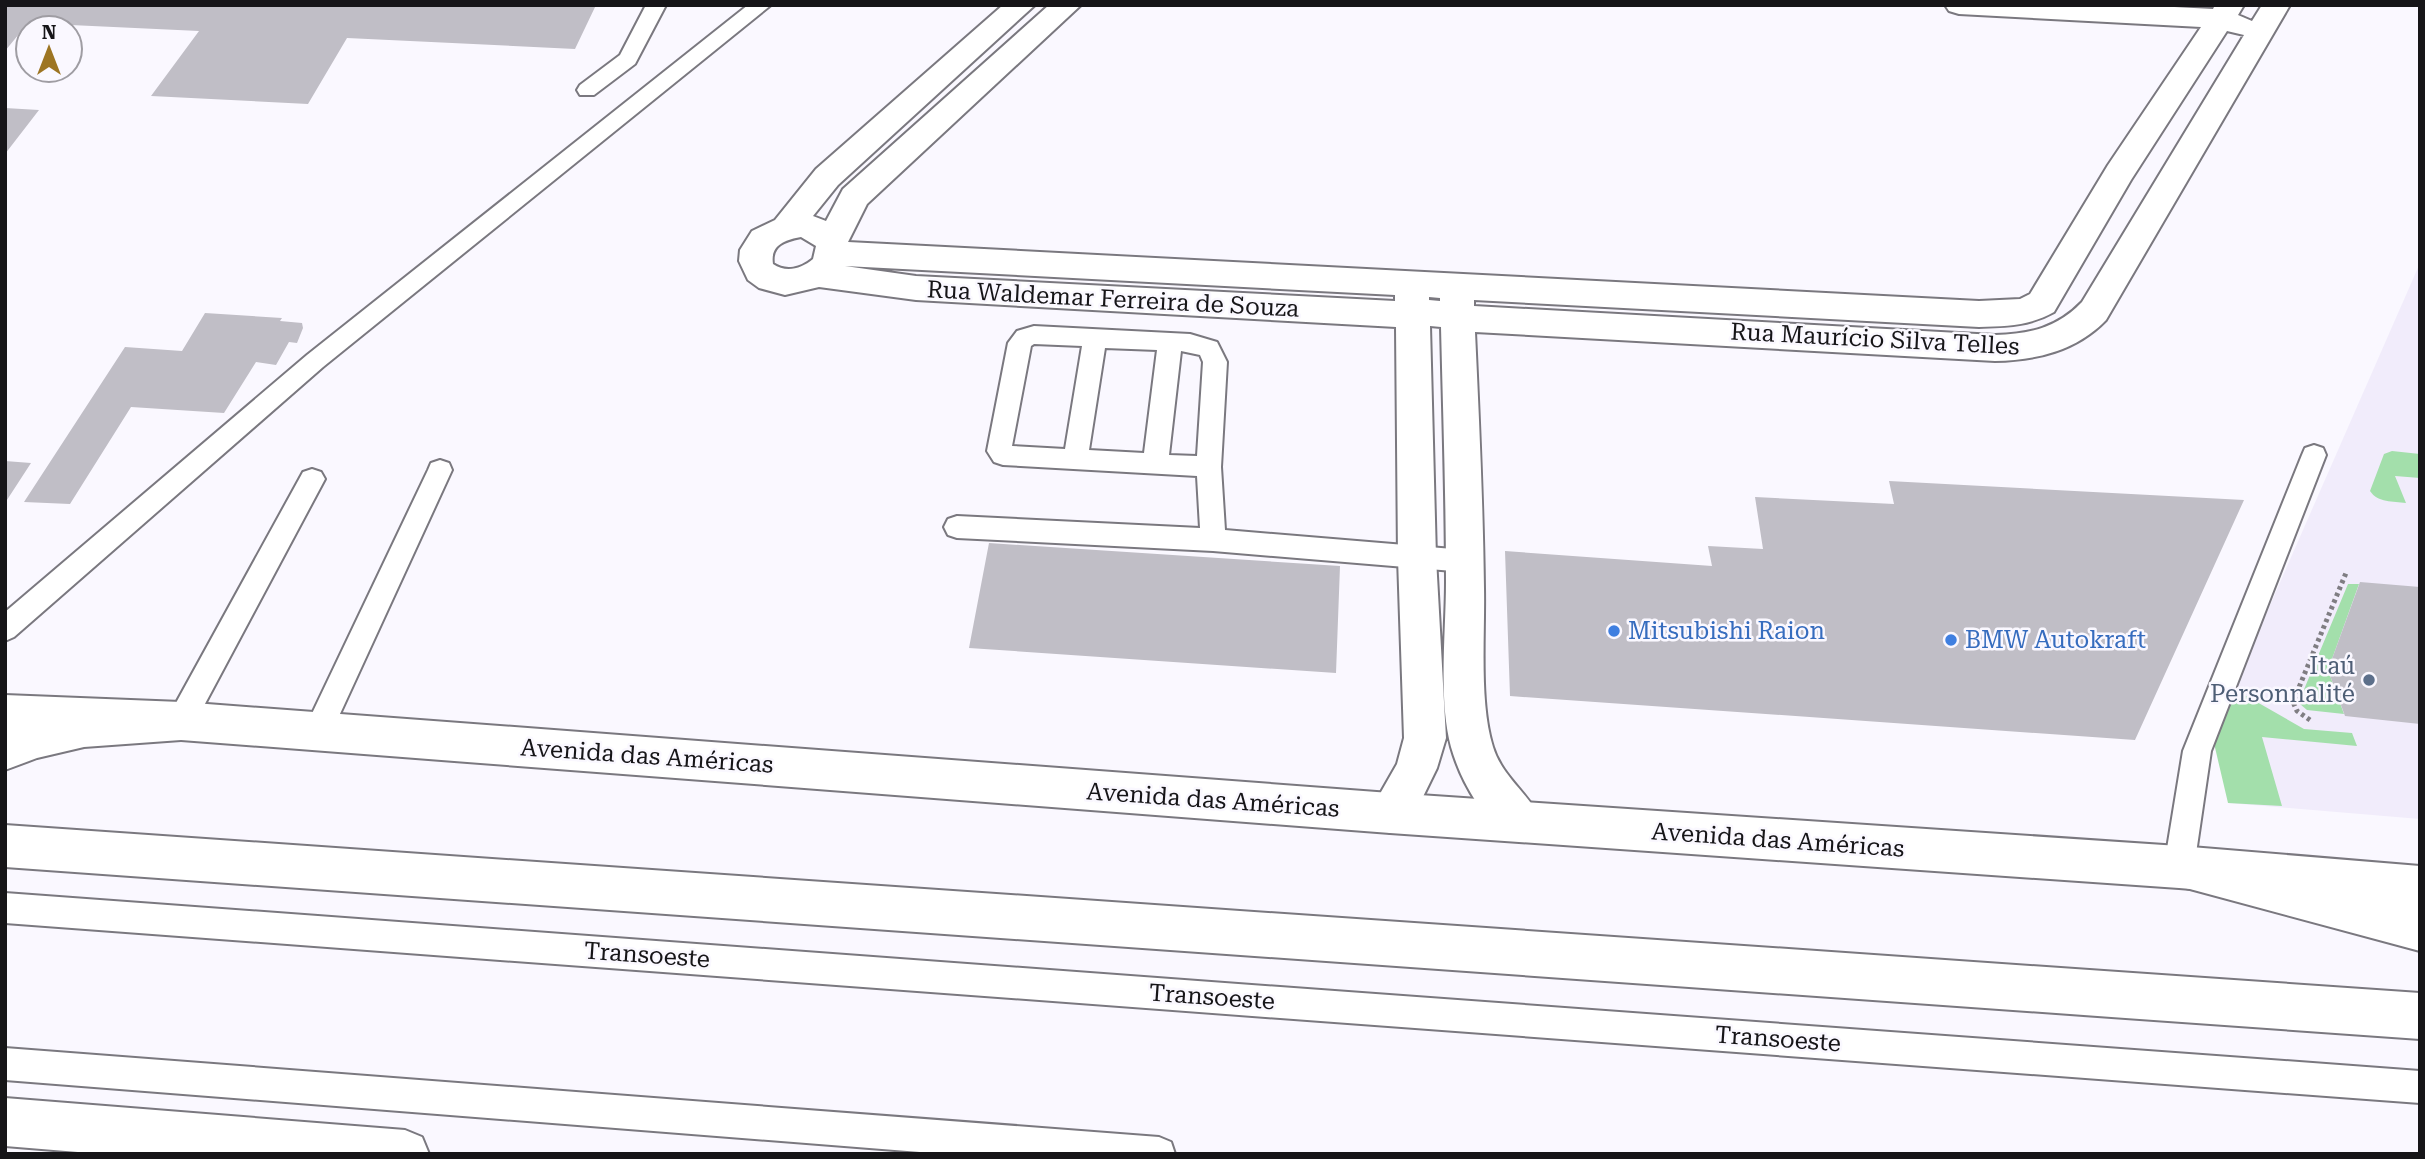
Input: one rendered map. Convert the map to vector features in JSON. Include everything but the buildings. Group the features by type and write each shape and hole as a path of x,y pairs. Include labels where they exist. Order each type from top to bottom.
{"main road":[{"name":"Rua Waldemar Ferreira de Souza","path":"787,226 827,177 1021,5"},
{"path":"827,256 855,197 1067,5"},
{"path":"1959,5 2226,12 2259,33"},
{"name":"Rua Maurício Silva Telles","path":"1412,299 1424,312 1443,313 1457,301 1750,318 1995,348 2032,346 2059,338 2080,327 2094,311 2276,5"},
{"name":"Rua Maurício Silva Telles","path":"1750,318 2026,312 2042,303 2119,173 2226,12"},
{"name":"Rua Waldemar Ferreira de Souza","path":"787,226 815,227 825,233 827,256 785,282 770,279 760,272 754,262 755,251 761,240 787,226"},
{"name":"Rua Waldemar Ferreira de Souza","path":"827,256 916,288 1133,284 1412,299"},
{"path":"1390,813 1414,778 1425,738 1417,558 1412,299"},
{"path":"1457,301 1465,561 1466,713 1472,747 1486,781 1521,822"},
{"path":"2026,312 2059,338"},
{"name":"Avenida das Américas","path":"5,714 181,721 1390,813 2179,867 2420,887"},
{"path":"5,751 37,739 84,728 181,721"},
{"path":"5,846 2420,1016"},
{"path":"2179,867 2420,929"},
{"path":"5,1122 405,1154"}],"lane":[{"path":"587,90 628,59 656,5"},
{"path":"5,629 284,387 389,300 761,5"},
{"path":"1209,467 1003,455 999,451 1020,343 1024,337 1034,335 1190,343 1209,348 1215,362 1209,467 1213,540"},
{"path":"1075,460 1095,338"},
{"path":"1155,464 1170,342"},
{"path":"2179,867 2197,751 2314,455"},
{"path":"318,731 440,470"},
{"path":"181,721 312,479"},
{"path":"957,527 1213,540 1465,561"},
{"name":"Transoeste","path":"5,908 2420,1087"},
{"path":"5,1064 1159,1154"}],"path":[{"path":"2311,720 2297,711 2293,702 2346,573"}],"shaded area":[{"path":"2420,263 2420,819 2228,803 2232,692"}],"green space":[{"path":"2392,451 2420,454 2420,478 2395,476 2406,503 2381,500 2370,491 2384,454"},
{"path":"2348,584 2359,584 2328,670 2344,714 2307,710 2300,704 2300,699"},
{"path":"2234,689 2304,729 2352,733 2357,746 2262,737 2282,806 2228,803 2213,739"}],"place":[{"name":"Mitsubishi Raion","path":"1614,631"},
{"name":"BMW Autokraft","path":"1951,640"},
{"name":"Itaú Personnalité","path":"2369,680"}]}
